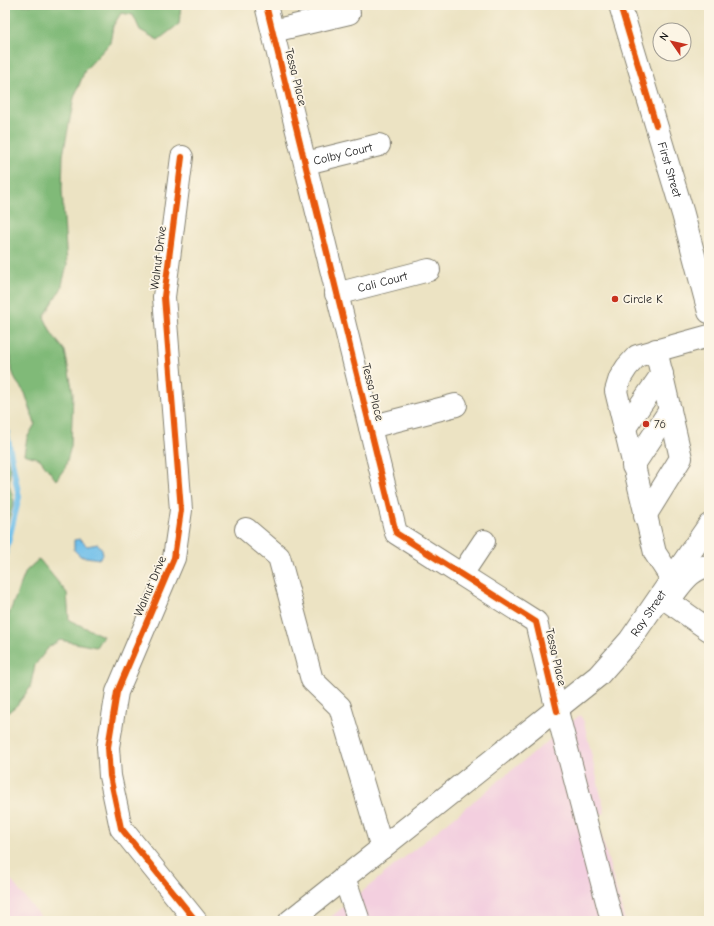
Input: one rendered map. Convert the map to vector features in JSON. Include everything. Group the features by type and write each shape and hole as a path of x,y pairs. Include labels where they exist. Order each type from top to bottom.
{"street":[{"name":"Tessa Place","path":"266,5 396,533 536,622 557,711 612,921"},
{"name":"First Street","path":"620,5 683,214 709,312"},
{"path":"273,31 349,13"},
{"name":"Colby Court","path":"306,163 379,145"},
{"name":"Walnut Drive","path":"182,157 164,297 181,510 174,558 117,692 108,747 110,776 121,828 196,921"},
{"name":"Cali Court","path":"336,294 429,270"},
{"path":"672,578 655,553 616,391 620,378 637,356 709,336"},
{"path":"645,516 681,458 656,350"},
{"path":"624,428 662,374"},
{"path":"370,427 456,405"},
{"path":"633,466 670,410"},
{"name":"Ray Street","path":"290,921 344,877 557,711 598,676 636,632 709,525"},
{"path":"246,530 278,557 312,680 340,708 382,848"},
{"path":"462,574 484,541"},
{"path":"636,632 654,623 668,602 688,577 701,567 709,566"},
{"path":"668,602 709,630"},
{"path":"344,877 359,921"}],"shaded area":[{"path":"580,715 584,722 605,813 596,816 625,921 326,921"},
{"path":"5,873 44,921 5,921"}],"green space":[{"path":"5,5 181,5 179,24 158,40 140,30 133,15 121,13 113,26 110,43 85,70 74,98 63,155 62,190 67,265 61,289 44,317 52,334 65,351 73,393 71,446 65,468 56,480 40,459 24,454 27,438 35,424 25,393 16,381 11,368 11,357 8,353 5,353"},
{"path":"5,451 10,470 9,484 14,502 5,531"},
{"path":"39,559 67,593 69,620 103,636 96,647 60,640 49,647 35,665 30,688 17,705 5,715 5,624 26,571"}],"water":[{"path":"80,539 87,546 98,544 102,549 103,555 99,559 80,556 74,550 74,540"}],"waterway":[{"path":"5,12 9,5"},
{"path":"5,424 19,497 5,555"}],"cycle path":[{"path":"266,5 396,533 536,622 557,711"},
{"path":"620,5 656,125"},
{"path":"182,157 164,297 181,510 174,558 117,692 108,747 110,776 121,828 196,921"}],"place":[{"name":"Circle K","path":"615,299"},
{"name":"76","path":"646,424"}]}
